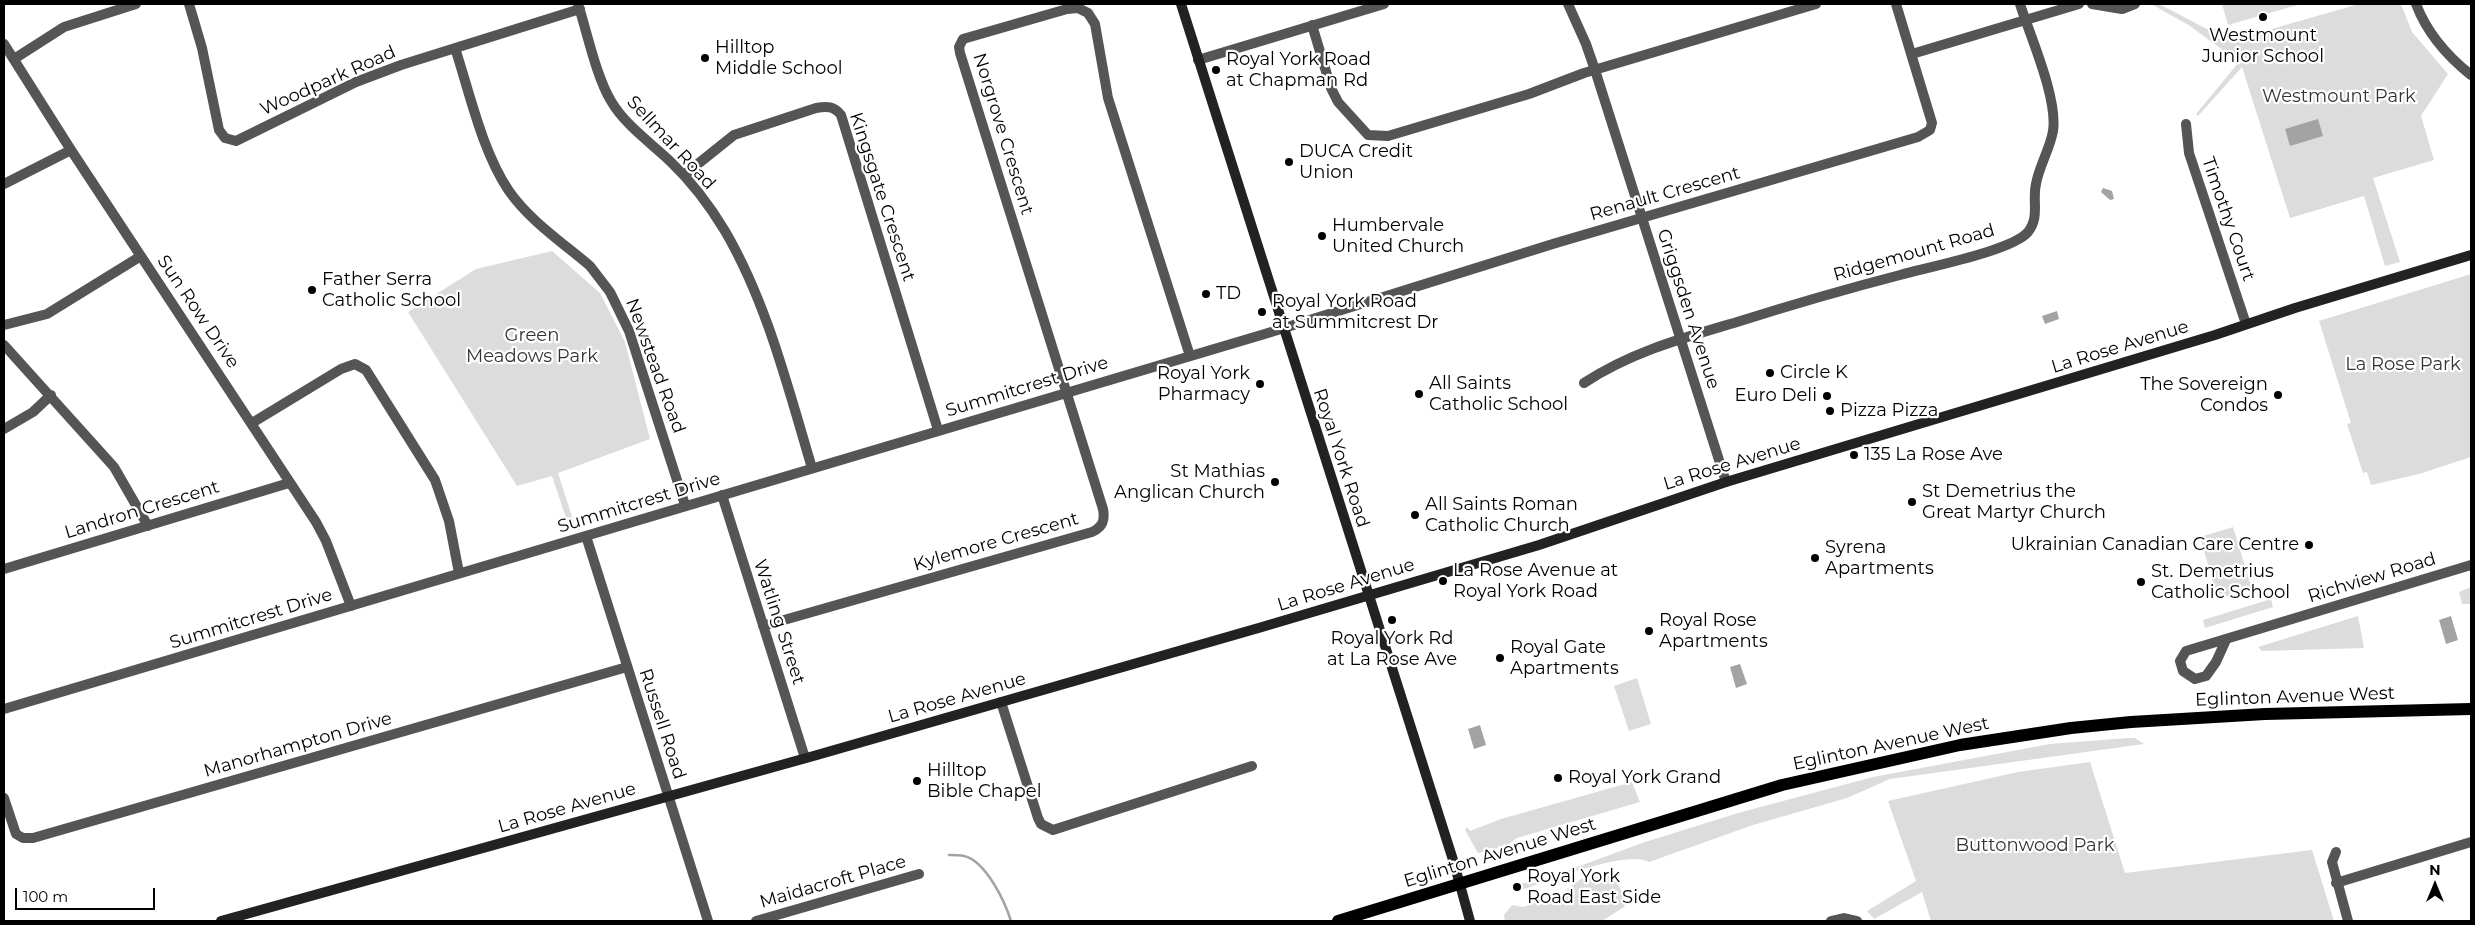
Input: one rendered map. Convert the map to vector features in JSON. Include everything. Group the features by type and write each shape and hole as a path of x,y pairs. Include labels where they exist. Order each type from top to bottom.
{"main road":[{"name":"Eglinton Avenue West","path":"1338,921 1782,785 1960,745 2072,728 2131,722 2265,714 2471,709"}],"street":[{"path":"14,59 64,27 122,6 136,4"},
{"name":"Woodpark Road","path":"189,4 202,48 219,130 225,138 232,141 240,140 356,82 579,7"},
{"name":"Royal York Road","path":"1180,4 1460,884 1470,921"},
{"path":"1198,60 1384,4"},
{"name":"Griggsden Avenue","path":"1568,4 1586,44 1595,70 1726,482"},
{"path":"1312,25 1334,95 1368,135 1378,137 1388,136 1498,104 1595,70 1816,4"},
{"name":"Renault Crescent","path":"1283,328 1453,274 1918,137 1930,130 1932,123 1896,4"},
{"name":"Ridgemount Road","path":"1584,383 1631,356 1680,339 1827,294 1966,258 2016,241 2028,232 2035,219 2035,185 2050,142 2053,117 2047,85 2020,4"},
{"path":"1912,54 2079,4"},
{"path":"2092,4 2122,9 2135,4"},
{"path":"2416,4 2436,41 2449,56 2471,75"},
{"name":"Sellmar Road","path":"579,7 611,101 625,119 684,175 724,230 754,290 812,468"},
{"name":"Norgrove Crescent","path":"1066,392 960,52 960,42 968,37 1067,9 1082,10 1092,18 1108,98 1190,356"},
{"name":"Sun Row Drive","path":"4,44 71,150 252,423 326,541 351,606"},
{"name":"Newstead Road","path":"456,48 489,153 509,192 522,207 594,271 621,310 685,505"},
{"name":"Kingsgate Crescent","path":"684,175 734,135 816,108 826,107 837,110 841,115 938,430"},
{"name":"Timothy Court","path":"2186,124 2189,153 2246,324"},
{"path":"4,184 71,150"},
{"name":"La Rose Avenue","path":"221,921 805,758 1538,545 1726,482 2206,338 2471,255"},
{"path":"4,325 47,314 141,256"},
{"name":"Summitcrest Drive","path":"4,709 1283,328"},
{"path":"4,345 114,467 148,526"},
{"path":"252,423 341,369 356,364 366,370 435,480 449,521 459,573"},
{"name":"Kylemore Crescent","path":"763,626 1099,528 1103,522 1103,509 1066,392"},
{"path":"4,429 33,412 51,395"},
{"name":"Landron Crescent","path":"4,569 289,483"},
{"name":"Watling Street","path":"722,495 805,758"},
{"name":"Russell Road","path":"586,536 708,921"},
{"name":"Richview Road","path":"2226,640 2211,672 2204,677 2195,679 2187,676 2182,669 2180,661 2186,651 2471,565"},
{"name":"Manorhampton Drive","path":"4,798 16,834 23,838 33,838 627,667"},
{"path":"1001,702 1038,818 1041,824 1053,830 1252,766"},
{"path":"2336,882 2471,842"},
{"path":"2336,852 2332,862 2348,921"},
{"name":"Maidacroft Place","path":"756,921 919,874"},
{"path":"1831,921 1844,918 1857,921"}],"green space":[{"name":"Westmount Park","path":"2151,4 2159,4 2207,29 2215,29 2225,35 2247,36 2359,4 2401,4 2412,32 2448,74 2421,116 2434,160 2373,178 2400,262 2385,266 2364,196 2290,218 2242,67 2198,116 2196,114 2239,62 2190,26"},
{"path":"2222,4 2301,4 2228,25"},
{"name":"Green Meadows Park","path":"552,251 600,293 625,342 650,439 558,473 575,526 569,527 552,476 517,486 408,312 476,269"},
{"name":"La Rose Park","path":"2471,274 2471,457 2419,474 2371,485 2367,472 2363,473 2347,424 2351,423 2319,321"},
{"path":"2233,527 2252,589 2218,599 2200,537"},
{"path":"2471,587 2471,604 2462,604 2459,592"},
{"path":"2271,599 2273,607 2205,628 2203,620"},
{"path":"2358,616 2364,648 2262,651 2258,647"},
{"path":"1637,678 1651,724 1629,731 1614,686"},
{"path":"2135,738 2144,744 1890,779 1847,798 1753,825 1649,862 1639,859 1607,863 1524,889 1522,883 1534,883 1642,843 1738,813 1873,777 2050,744"},
{"name":"Buttonwood Park","path":"2090,762 2125,873 2312,850 2334,921 1931,921 1922,892 1874,919 1867,911 1916,881 1888,801 2018,772"},
{"path":"1632,782 1640,802 1517,838 1506,846 1505,844 1501,847 1498,846 1498,848 1488,848 1489,851 1478,853 1465,830 1467,827 1470,831 1501,819"},
{"path":"1609,875 1614,878 1627,901 1624,907 1602,921 1505,921 1504,915 1512,905 1523,907 1560,895 1581,879"}],"shaded area":[{"path":"2318,119 2323,136 2290,146 2285,129"},
{"path":"2103,188 2112,191 2114,199 2110,200 2101,192"},
{"path":"2057,311 2059,319 2045,324 2042,316"},
{"path":"2451,616 2458,640 2446,644 2439,620"},
{"path":"1740,664 1747,684 1736,688 1730,667"},
{"path":"1480,725 1486,745 1474,749 1468,729"}],"waterway":[{"path":"949,855 964,856 972,859 980,866 994,883 1011,921"}],"place":[{"name":"Westmount Junior School","path":"2263,17"},
{"name":"Hilltop Middle School","path":"705,58"},
{"name":"Royal York Road at Chapman Rd","path":"1216,70"},
{"name":"DUCA Credit Union","path":"1289,162"},
{"name":"Humbervale United Church","path":"1322,236"},
{"name":"Father Serra Catholic School","path":"312,290"},
{"name":"TD","path":"1206,294"},
{"name":"Royal York Road at Summitcrest Dr","path":"1262,312"},
{"name":"Circle K","path":"1770,373"},
{"name":"Royal York Pharmacy","path":"1260,384"},
{"name":"All Saints Catholic School","path":"1419,394"},
{"name":"The Sovereign Condos","path":"2278,395"},
{"name":"Euro Deli","path":"1827,396"},
{"name":"Pizza Pizza","path":"1830,411"},
{"name":"135 La Rose Ave","path":"1854,455"},
{"name":"St Mathias Anglican Church","path":"1275,482"},
{"name":"St Demetrius the Great Martyr Church","path":"1912,502"},
{"name":"All Saints Roman Catholic Church","path":"1415,515"},
{"name":"Ukrainian Canadian Care Centre","path":"2309,545"},
{"name":"Syrena Apartments","path":"1815,558"},
{"name":"La Rose Avenue at Royal York Road","path":"1443,581"},
{"name":"St. Demetrius Catholic School","path":"2141,582"},
{"name":"Royal York Rd at La Rose Ave","path":"1392,620"},
{"name":"Royal Rose Apartments","path":"1649,631"},
{"name":"Royal Gate Apartments","path":"1500,658"},
{"name":"Royal York Grand","path":"1558,778"},
{"name":"Hilltop Bible Chapel","path":"917,781"},
{"name":"Royal York Road East Side","path":"1517,887"}]}
